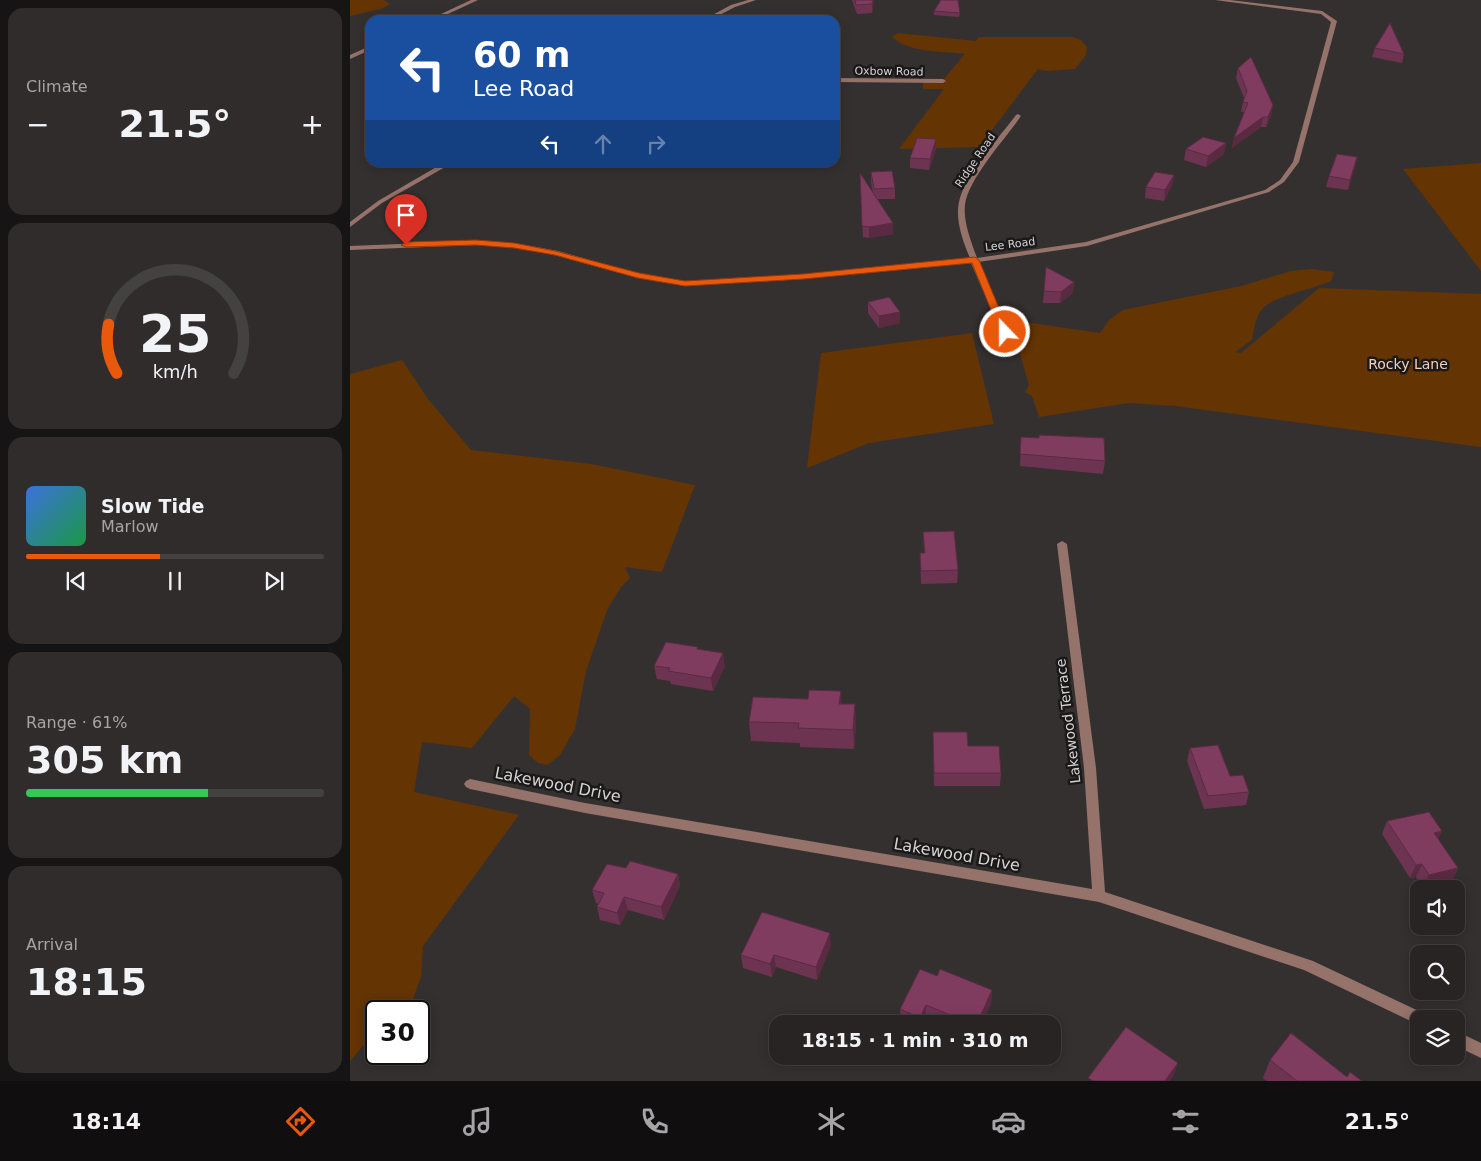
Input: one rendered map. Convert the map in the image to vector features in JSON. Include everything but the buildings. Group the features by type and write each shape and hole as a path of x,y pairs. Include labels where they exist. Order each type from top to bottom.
{"street":[{"path":"442,15 475,0"},
{"path":"716,15 733,6 753,0"},
{"name":"Lee Road","path":"350,248 424,244 514,245 555,253 638,276 685,284 803,276 975,260 1087,244 1267,191 1282,181 1296,162 1334,21 1331,17 1322,13 1218,0"},
{"path":"350,57 365,50"},
{"name":"Oxbow Road","path":"840,80 943,81"},
{"name":"Ridge Road","path":"1005,332 975,260 963,223 962,202 970,185 1018,116"},
{"path":"350,225 380,202 442,167"},
{"name":"Lakewood Terrace","path":"1062,544 1090,768 1099,896"},
{"name":"Lakewood Drive","path":"470,784 594,810 1099,896 1308,965 1410,1014"},
{"path":"1465,1043 1481,1051"}],"green space":[{"path":"350,0 384,0 390,4 381,9 350,16"},
{"path":"898,33 976,41 979,37 1072,37 1081,40 1087,47 1086,55 1075,69 1047,71 1038,69 979,147 899,149 944,89 923,89 923,80 943,80 965,54 906,46 892,36"},
{"path":"1481,163 1481,271 1403,169"},
{"name":"Rocky Lane","path":"1311,269 1334,272 1331,281 1278,299 1264,307 1257,318 1252,340 1235,352 1241,353 1319,288 1481,294 1481,447 1175,406 1129,403 1039,417 1032,396 1025,392 1029,385 1010,320 1100,333 1109,320 1123,310 1241,286 1291,271"},
{"path":"972,333 994,424 869,443 807,468 821,353"},
{"path":"402,360 428,399 471,450 591,464 695,485 662,572 625,567 630,578 621,587 608,608 586,671 575,729 560,755 548,765 538,763 529,755 530,709 514,696 472,748 422,742 414,792 519,815 423,946 421,977 413,1000 365,1000 365,1044 350,1061 350,374"}],"route":[{"path":"406,245 476,243 514,245 555,253 638,276 685,284 803,276 975,260 1005,332"}]}
